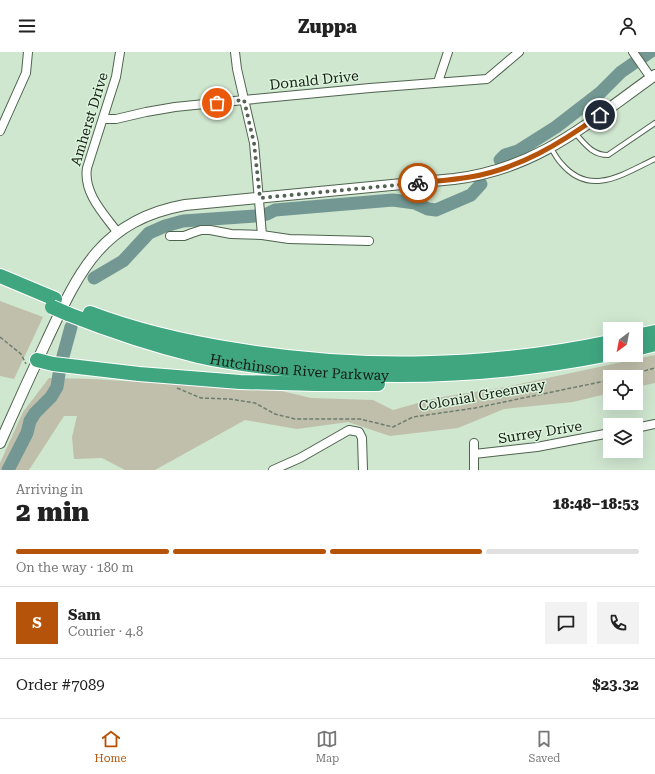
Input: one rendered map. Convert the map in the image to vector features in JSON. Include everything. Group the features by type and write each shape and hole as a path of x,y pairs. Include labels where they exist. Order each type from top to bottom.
{"highway":[{"name":"Hutchinson River Parkway","path":"0,276 53,303"},
{"name":"Hutchinson River Parkway","path":"0,286 53,303 120,334 199,356 249,365 356,375 460,374 539,366 603,355"},
{"name":"Hutchinson River Parkway","path":"70,310 176,339 254,353 335,361 416,363 469,361 550,352 603,343"},
{"path":"643,335 655,332"},
{"path":"643,347 655,344"},
{"path":"35,365 53,364 195,379 279,384 343,385 411,383 460,374"}],"street":[{"path":"0,130 26,73 28,52"},
{"name":"Amherst Drive","path":"118,233 92,197 86,176 116,77 120,52"},
{"path":"235,52 254,143 262,220 262,235"},
{"path":"438,82 448,52"},
{"name":"Donald Drive","path":"103,119 116,119 176,107 438,82 487,79 520,52"},
{"path":"0,443 67,297 83,269 103,245 118,233 146,217 176,207 471,177 520,162 551,148 575,133 653,77 634,53"},
{"path":"170,236 184,236 192,232 210,230 231,234 262,235 289,240 369,240"},
{"path":"643,427 655,424"},
{"path":"273,470 300,458 349,430 359,432 362,438 363,470"},
{"name":"Surrey Drive","path":"474,454 537,447 603,434"},
{"path":"474,443 474,470"}],"lane":[{"path":"575,133 591,151 600,155 608,155 655,123"},
{"path":"551,148 561,164 586,182 612,180 655,159"}],"path":[{"path":"0,337 21,354 25,364 35,365"},
{"path":"643,371 655,368"},
{"name":"Colonial Greenway","path":"173,386 201,398 230,399 255,403 275,414 295,419 360,419 393,427 413,417 475,408 603,381"}],"green space":[{"path":"0,301 43,317 14,379 0,376"},
{"path":"655,355 655,383 643,386 643,370 603,370 603,395 573,402 504,409 458,428 390,436 348,422 297,429 245,420 155,470 125,470 102,458 74,459 72,437 77,416 64,416 29,470 0,470 0,463 23,412 49,378 269,388 311,398 373,400 393,410 436,398 506,387 622,362 643,362 643,358"}],"waterway":[{"path":"500,160 505,155 518,151 556,127 600,93 621,72 650,52"},
{"path":"94,278 123,261 149,233 165,226 183,221 255,216 267,214 275,210 393,200 415,203 428,209 436,210 471,195 481,184"},
{"path":"62,360 71,327"},
{"path":"8,470 27,433 30,421 35,413 51,397 57,387 59,374"}],"way so far":[{"path":"217,103 244,100 254,143 260,198 418,183"}],"route":[{"path":"418,183 471,177 489,173 520,162 551,148 600,115"}]}
